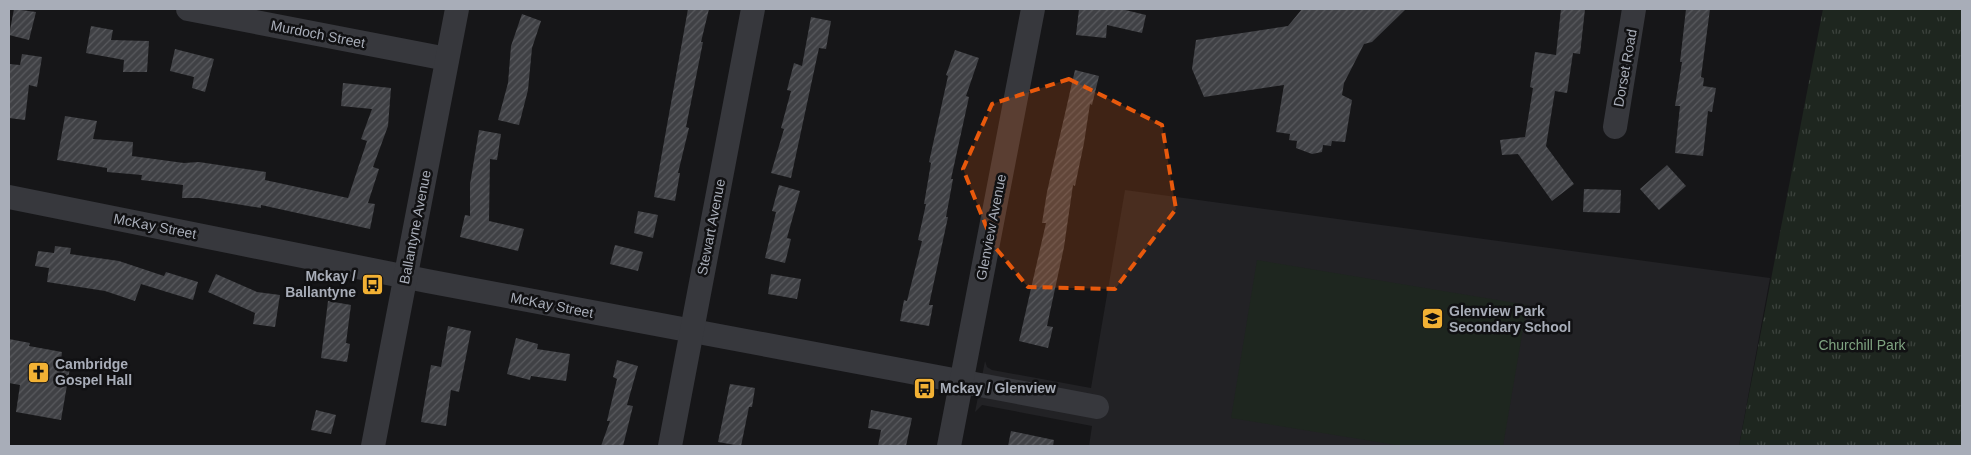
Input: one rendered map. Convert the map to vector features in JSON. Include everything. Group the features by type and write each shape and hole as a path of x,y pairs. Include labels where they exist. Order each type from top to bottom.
{"street":[{"name":"Murdoch Street","path":"188,9 447,59"},
{"name":"Ballantyne Avenue","path":"373,446 457,9"},
{"name":"Stewart Avenue","path":"670,446 752,9"},
{"name":"Glenview Avenue","path":"949,446 1033,9"},
{"name":"Dorset Road","path":"1615,127 1634,9"},
{"name":"McKay Street","path":"9,197 406,276 1097,408"}],"highlighted area":[{"path":"1069,79 1162,125 1176,209 1115,289 1028,287 994,246 963,169 992,104"}],"shaded area":[{"name":"Glenview Park Secondary School","path":"1125,190 1770,278 1739,446 1089,446 1092,426 982,405 975,412 985,361 987,367 992,370 1091,388"}],"green space":[{"name":"Churchill Park","path":"1823,9 1962,9 1962,446 1739,446"},
{"path":"1257,260 1527,305 1503,446 1402,446 1231,418"}],"building":[{"path":"14,9 36,12 29,40 9,35"},
{"path":"688,9 709,9 701,42 703,42 686,127 689,128 678,173 680,173 675,201 654,197"},
{"path":"1079,9 1121,9 1146,15 1142,33 1107,25 1106,38 1076,35"},
{"path":"1302,9 1406,9 1372,42 1364,44 1344,83 1342,95 1352,100 1345,142 1332,141 1331,146 1323,145 1322,152 1312,154 1296,148 1297,141 1289,140 1290,134 1276,132 1284,85 1204,97 1192,69 1196,40 1288,26"},
{"path":"1561,9 1585,9 1580,54 1573,53 1567,93 1555,91 1546,146 1574,184 1552,201 1518,154 1502,155 1500,140 1525,137 1533,88 1530,87 1535,52 1556,55"},
{"path":"1686,9 1710,9 1701,77 1704,78 1703,86 1716,88 1712,112 1708,111 1703,156 1675,153 1680,106 1675,106 1682,62 1680,62"},
{"path":"522,14 541,21 532,48 528,90 519,125 498,120 508,83 511,46"},
{"path":"811,17 831,21 826,49 819,48 791,178 771,173 784,129 781,128 791,91 787,90 794,63 802,66"},
{"path":"91,26 113,30 111,40 149,41 147,72 123,72 124,60 86,53"},
{"path":"175,49 214,59 205,92 192,88 194,77 170,71"},
{"path":"955,50 979,58 966,96 969,97 951,179 953,179 946,217 948,217 929,305 933,305 929,326 900,321 904,300 907,301 922,241 918,240 926,204 924,204 931,163 929,162 948,76 946,75"},
{"path":"22,54 42,57 37,87 29,85 25,120 9,118 9,64 20,65"},
{"path":"1075,70 1099,76 1092,105 1090,104 1075,186 1073,185 1064,247 1047,326 1053,327 1048,348 1019,341 1046,223 1042,223 1047,192"},
{"path":"343,83 391,88 388,126 373,167 379,169 368,203 375,204 370,229 261,205 261,208 199,198 182,198 183,185 141,180 142,175 107,172 107,168 57,160 65,116 97,121 93,139 133,142 132,156 184,163 199,162 266,172 265,180 348,198 367,141 361,139 372,109 341,106"},
{"path":"479,130 501,134 497,160 490,159 489,221 524,229 518,251 460,237 465,215 470,216 470,184"},
{"path":"1667,165 1686,186 1659,210 1640,189"},
{"path":"779,185 800,191 787,238 791,239 785,263 765,258 776,212 772,211"},
{"path":"1584,189 1621,190 1620,213 1583,212"},
{"path":"638,211 658,215 653,238 634,233"},
{"path":"615,245 643,252 638,271 610,264"},
{"path":"55,246 71,248 70,254 119,261 164,276 166,272 198,282 193,300 141,284 135,301 105,291 47,282 49,268 35,266 38,251 54,253"},
{"path":"216,274 257,292 280,295 275,327 253,324 255,313 208,292"},
{"path":"771,274 801,279 797,299 768,294"},
{"path":"328,301 351,305 346,343 350,344 347,362 321,358"},
{"path":"448,326 471,331 459,392 451,390 446,426 421,422 431,365 441,367"},
{"path":"516,338 538,344 537,349 570,354 566,381 531,376 530,380 507,374"},
{"name":"Cambridge Gospel Hall","path":"9,339 30,343 29,346 62,352 61,360 71,362 61,420 16,412 20,385 9,383"},
{"path":"617,360 638,366 627,405 633,406 623,446 601,446 610,421 607,421 617,379 613,377"},
{"path":"730,384 755,388 752,407 749,407 741,446 718,442"},
{"path":"316,410 336,415 331,434 311,430"},
{"path":"871,410 912,418 906,446 878,446 881,430 868,428"},
{"path":"1011,431 1054,440 1053,446 1008,446"}],"place":[{"name":"Mckay / Ballantyne","path":"372,284"},
{"name":"Glenview Park Secondary School","path":"1433,319"},
{"name":"Cambridge Gospel Hall","path":"39,372"},
{"name":"Mckay / Glenview","path":"924,388"}]}
